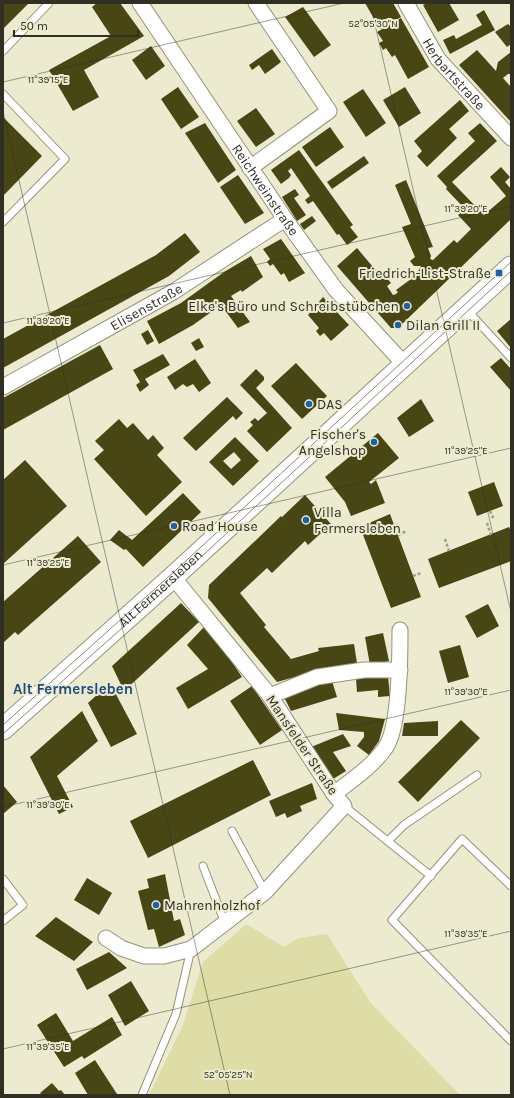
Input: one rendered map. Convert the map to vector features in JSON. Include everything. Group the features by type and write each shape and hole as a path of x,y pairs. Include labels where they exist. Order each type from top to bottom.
{"main road":[{"name":"Alt Fermersleben","path":"3,729 173,577 511,267"}],"street":[{"name":"Reichweinstraße","path":"140,3 250,168 336,290 405,365"},
{"path":"250,168 329,111 256,3"},
{"name":"Herbartstraße","path":"406,3 438,59 511,138"},
{"name":"Elisenstraße","path":"3,387 173,292 285,219"},
{"name":"Mansfelder Straße","path":"106,938 121,948 144,956 164,956 191,948 265,892 344,806 334,794 270,696 173,577"},
{"path":"334,794 373,763 386,746 393,729 400,670 400,630"},
{"path":"270,696 317,677 364,670 400,670"}],"lane":[{"path":"3,50 49,3"},
{"path":"3,94 65,160 3,222"},
{"path":"466,308 511,358"},
{"path":"388,841 404,825 477,775"},
{"path":"344,806 431,876"},
{"path":"232,831 265,892"},
{"path":"511,886 462,839 392,920 511,1040"},
{"path":"202,866 224,923"},
{"path":"3,878 23,905 3,921"},
{"path":"142,1095 176,1014 191,948"}],"path":[{"path":"490,511 494,520"},
{"path":"486,523 491,535"},
{"path":"398,535 407,531"},
{"path":"445,539 449,551"},
{"path":"413,576 422,573"}],"shaded area":[{"path":"246,924 284,947 299,938 327,934 370,1002 460,1095 149,1095 183,1025 203,962"}],"building":[{"path":"3,3 29,3 3,29"},
{"path":"97,3 120,3 144,36 84,70 99,97 73,111 49,70 111,36 92,7"},
{"path":"365,3 393,3 401,17 380,29"},
{"path":"427,3 449,3 459,20 438,32 423,5"},
{"path":"303,7 331,45 314,57 285,17"},
{"path":"484,10 495,30 450,54 443,40 454,35 456,39 482,25 476,15"},
{"path":"401,18 429,67 408,79 395,55 392,57 386,48 383,50 379,43 383,41 377,32"},
{"path":"508,24 511,27 511,44 507,47 495,32"},
{"path":"151,46 165,66 146,80 132,60"},
{"path":"272,49 281,62 265,74 259,65 252,70 249,65"},
{"path":"477,50 496,71 498,62 511,52 511,74 508,74 503,78 511,87 511,122 459,65"},
{"path":"178,87 199,117 181,129 161,99"},
{"path":"405,87 421,113 399,127 383,100"},
{"path":"363,89 386,123 366,137 343,102"},
{"path":"460,100 469,111 449,129 457,138 427,167 417,156 422,151 414,141"},
{"path":"256,108 275,134 256,147 237,121"},
{"path":"3,117 42,156 3,196"},
{"path":"205,123 236,170 218,183 185,133"},
{"path":"480,123 497,141 452,182 484,215 506,196 490,177 501,167 510,177 505,182 511,189 511,219 398,328 391,328 337,266 357,248 383,279 386,277 391,283 387,286 393,295 398,292 396,290 411,279 409,277 413,273 415,274 419,270 421,266 414,266 410,261 415,257 402,227 411,224 395,185 406,180 433,247 428,248 431,256 430,259 433,260 454,240 457,243 471,229 458,215 465,209 446,189 447,187 437,176 475,141 468,133"},
{"path":"330,127 344,147 316,167 302,147"},
{"path":"299,150 353,225 350,227 358,237 347,245 339,234 337,235 313,201 308,204 305,200 310,196 291,168 288,171 291,175 281,184 271,170"},
{"path":"364,156 369,163 332,189 327,182"},
{"path":"238,175 264,213 245,224 220,187"},
{"path":"295,189 299,195 294,198 306,215 297,221 282,197"},
{"path":"312,216 316,221 304,230 300,224"},
{"path":"185,233 200,252 169,276 3,368 3,339 156,255"},
{"path":"281,239 305,273 289,282 284,273 281,275 273,264 270,266 267,262 270,259 263,249"},
{"path":"251,256 263,277 242,292 241,290 231,296 250,322 238,328 224,309 226,305 221,305 193,325 159,344 147,321 181,303 224,272"},
{"path":"323,297 349,325 331,341 324,333 320,336 316,331 319,328 308,315"},
{"path":"511,319 511,348 497,331"},
{"path":"148,330 154,341 147,345 141,334"},
{"path":"199,338 204,347 196,351 191,343"},
{"path":"100,345 113,369 3,430 3,398"},
{"path":"163,354 170,365 145,379 149,385 140,392 136,385 140,382 133,370"},
{"path":"501,358 511,369 511,391 490,367"},
{"path":"195,359 211,383 199,392 193,384 187,387 183,384 175,390 167,377"},
{"path":"296,363 327,396 302,419 271,386"},
{"path":"256,369 264,377 264,380 256,388 292,428 267,452 247,431 253,425 250,422 255,418 258,421 267,413 240,385"},
{"path":"227,397 243,413 236,420 233,416 196,451 183,438"},
{"path":"421,399 434,421 409,437 397,418"},
{"path":"119,419 127,428 133,423 148,440 153,435 164,448 157,455 182,482 146,516 94,459 104,450 95,441"},
{"path":"378,433 399,458 369,482 371,484 376,480 385,503 351,516 345,502 325,477"},
{"path":"235,437 259,461 233,486 209,462","holes":["234,452 241,460 231,469 223,461"]},
{"path":"25,460 67,506 3,564 3,480"},
{"path":"494,482 503,506 477,516 468,492"},
{"path":"183,493 201,512 143,567 126,549 124,550 110,540 119,530 132,540"},
{"path":"305,495 331,524 308,545 305,541 272,573 267,568 240,593 266,625 264,627 291,659 319,651 318,648 354,644 357,663 323,669 277,682 208,598 209,585 281,516 290,526 282,517"},
{"path":"390,514 421,597 391,608 360,527"},
{"path":"509,527 511,531 511,561 439,588 428,559"},
{"path":"78,536 101,562 18,635 15,632 3,643 3,602"},
{"path":"181,603 199,622 124,691 112,666"},
{"path":"488,604 499,626 477,638 465,616"},
{"path":"204,627 228,656 242,677 188,709 176,688 208,669 187,645"},
{"path":"383,633 389,661 370,665 365,637"},
{"path":"460,645 469,677 448,683 439,651"},
{"path":"388,676 390,696 378,697 378,690 357,692 356,679"},
{"path":"332,681 337,697 291,711 283,695"},
{"path":"110,683 137,734 111,747 88,703"},
{"path":"252,686 282,730 260,745 230,701"},
{"path":"82,711 98,741 57,776 73,807 59,814 30,757"},
{"path":"336,713 385,719 379,741 369,755 357,746 364,737 364,732 339,730"},
{"path":"461,720 480,738 418,802 398,782"},
{"path":"438,721 438,736 402,736 404,723"},
{"path":"343,734 351,746 333,752 346,771 333,779 311,747"},
{"path":"253,760 271,795 148,858 130,821"},
{"path":"312,783 317,799 300,806 302,811 287,818 285,813 276,817 269,801"},
{"path":"3,785 17,802 3,814"},
{"name":"Mahrenholzhof","path":"165,874 174,921 180,919 185,935 159,947 154,929 148,930 138,891 149,888 147,879"},
{"path":"87,878 112,893 99,915 74,900"},
{"path":"56,917 93,942 74,961 35,936"},
{"path":"109,952 127,968 87,990 76,969"},
{"path":"131,981 149,1011 125,1026 108,995"},
{"path":"56,1013 73,1041 112,1017 122,1035 84,1059 82,1056 64,1067 37,1025"},
{"path":"95,1060 117,1094 116,1095 88,1095 75,1073"},
{"path":"52,1083 65,1095 42,1095 40,1093"}],"tram line":[{"path":"3,725 176,570 511,262"},
{"path":"3,734 176,580 511,271"}],"place":[{"name":"Friedrich-List-Straße","path":"499,273"},
{"name":"Elke's Büro und Schreibstübchen","path":"407,306"},
{"name":"Dilan Grill II","path":"398,325"},
{"name":"DAS","path":"309,404"},
{"name":"Fischer's Angelshop","path":"374,442"},
{"name":"Villa Fermersleben","path":"306,520"},
{"name":"Road House","path":"174,526"},
{"name":"Mahrenholzhof","path":"156,905"}],"district":[{"name":"Alt Fermersleben","path":"73,689"}]}
